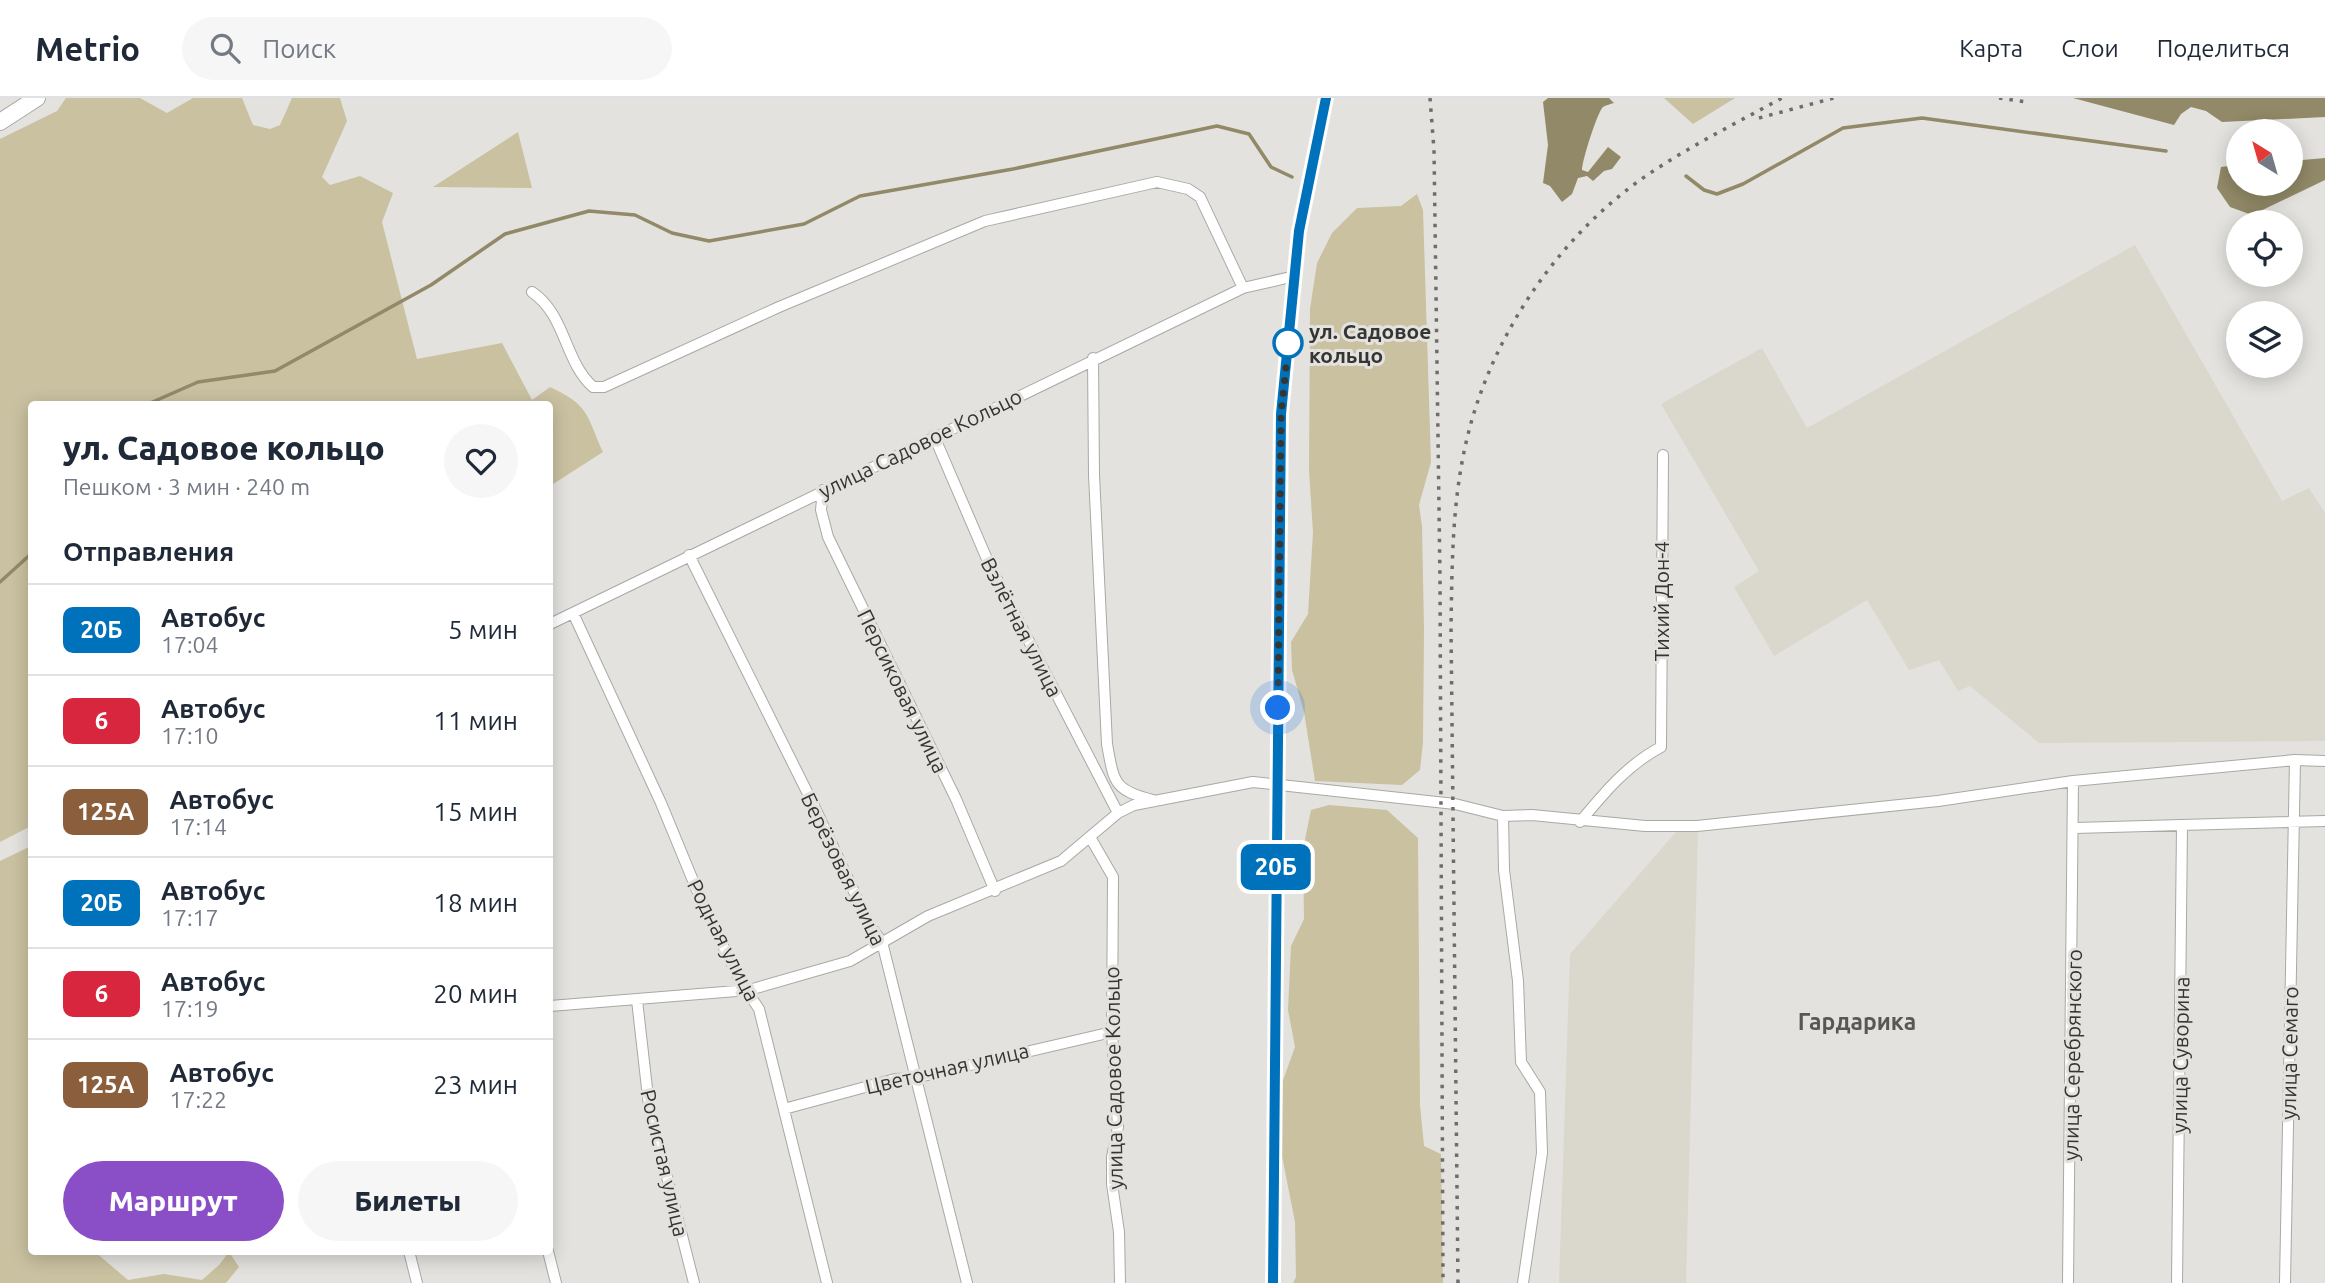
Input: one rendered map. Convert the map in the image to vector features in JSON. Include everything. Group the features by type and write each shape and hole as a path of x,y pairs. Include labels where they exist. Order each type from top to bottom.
{"highway":[{"path":"0,109 20,98"},
{"path":"0,122 37,98"}],"street":[{"path":"1273,1283 1281,414 1299,231 1326,98"},
{"path":"532,292 545,300 556,317 581,376 593,387 604,387 779,307 985,221 1157,182 1188,189 1200,197 1243,288"},
{"name":"улица Садовое Кольцо","path":"553,623 1243,288 1295,276"},
{"path":"1093,359 1094,475 1107,744 1113,778 1119,788 1155,800"},
{"name":"Взлётная улица","path":"933,436 990,566 1118,813"},
{"name":"Тихий Дон-4","path":"1580,822 1610,787 1642,757 1661,747 1663,455"},
{"name":"Персиковая улица","path":"823,490 821,510 828,537 956,799 995,891"},
{"name":"Берёзовая улица","path":"689,555 816,810 869,924 882,942 967,1283"},
{"name":"Родная улица","path":"573,613 661,803 701,900 740,981 749,990 759,1009 827,1283"},
{"path":"553,1006 749,990 850,961 928,916 995,891 1061,861 1118,813 1155,800 1253,782 1455,804 1503,816 1532,815 1580,822 1698,826 1791,818 2073,781 2295,760 2325,761"},
{"name":"улица Семаго","path":"2284,1283 2295,760"},
{"name":"улица Серебрянского","path":"2068,1283 2075,828 2073,781"},
{"path":"1503,816 1504,870 1518,981 1521,1062 1540,1092 1542,1153 1523,1283"},
{"path":"2075,828 2325,821"},
{"name":"улица Суворина","path":"2177,1283 2182,827"},
{"name":"улица Садовое Кольцо","path":"1090,837 1113,877 1112,1032 1118,1127 1112,1157 1112,1184 1119,1232 1120,1283"},
{"name":"Росистая улица","path":"637,1000 649,1106 694,1283"},
{"name":"Цветочная улица","path":"784,1109 895,1079 915,1078 1112,1032"},
{"path":"410,1255 417,1283"},
{"path":"549,1255 556,1283"}],"shaded area":[{"path":"66,98 140,98 167,113 193,98 242,98 253,125 270,129 280,125 292,98 340,98 347,121 322,177 330,185 360,176 393,193 382,222 417,359 502,343 532,400 550,387 573,400 585,412 603,452 553,484 553,401 28,401 28,828 0,842 0,139 57,111"},
{"path":"1548,98 1609,98 1614,103 1600,111 1582,170 1588,172 1608,147 1621,157 1612,169 1604,171 1593,181 1587,176 1578,178 1572,194 1562,202 1550,186 1543,183 1548,145 1543,102"},
{"path":"1664,98 1735,98 1693,124"},
{"path":"2073,98 2325,98 2325,117 2226,119 2226,122 2222,122 2206,111 2191,107 2181,114 2174,125"},
{"path":"518,132 532,188 433,187"},
{"path":"2325,158 2325,180 2303,191 2303,160"},
{"path":"2226,166 2226,196 2292,196 2262,210 2238,210 2230,207 2217,188 2221,167"},
{"path":"1417,194 1423,210 1431,462 1419,505 1422,526 1424,629 1423,742 1420,770 1402,785 1315,781 1304,712 1292,670 1291,642 1308,614 1313,532 1309,471 1310,309 1317,263 1332,233 1357,208 1401,206"},
{"path":"2135,245 2282,501 2309,488 2325,513 2325,741 2039,743 1970,686 1958,691 1939,660 1909,670 1867,600 1774,656 1734,587 1759,571 1661,404 1762,348 1807,428"},
{"path":"1329,805 1387,810 1418,838 1420,1105 1424,1146 1441,1154 1443,1283 1293,1283 1296,1277 1295,1222 1282,1156 1282,1083 1295,1047 1288,1010 1291,946 1304,919 1303,849 1311,810"},
{"path":"1676,832 1698,832 1686,1283 1559,1283 1570,954"},
{"path":"28,847 28,1255 99,1255 128,1280 164,1274 202,1280 227,1255 231,1255 239,1267 226,1283 0,1283 0,861"}],"waterway":[{"path":"1686,176 1704,190 1717,194 1743,184 1843,128 1922,118 2166,151"},
{"path":"155,401 198,382 275,371 431,285 505,234 589,211 635,215 672,233 709,241 804,224 860,196 1013,169 1217,126 1249,134 1271,167 1292,177"},
{"path":"0,582 28,557"}],"railway":[{"path":"1430,98 1434,150 1440,580 1443,1283"},
{"path":"1458,1283 1451,627 1457,496 1475,409 1511,327 1534,289 1592,220 1625,191 1661,166 1782,98"},
{"path":"1759,118 1834,98"},
{"path":"1999,98 2027,102"}],"bus line":[{"name":"20Б","path":"1273,1283 1281,414 1299,231 1326,98"}],"place":[{"name":"ул. Садовое кольцо","path":"1288,343"}],"district":[{"name":"Гардарика","path":"1857,1021"}],"route":[{"path":"1278,708 1281,414 1289,340 1288,343"}]}
